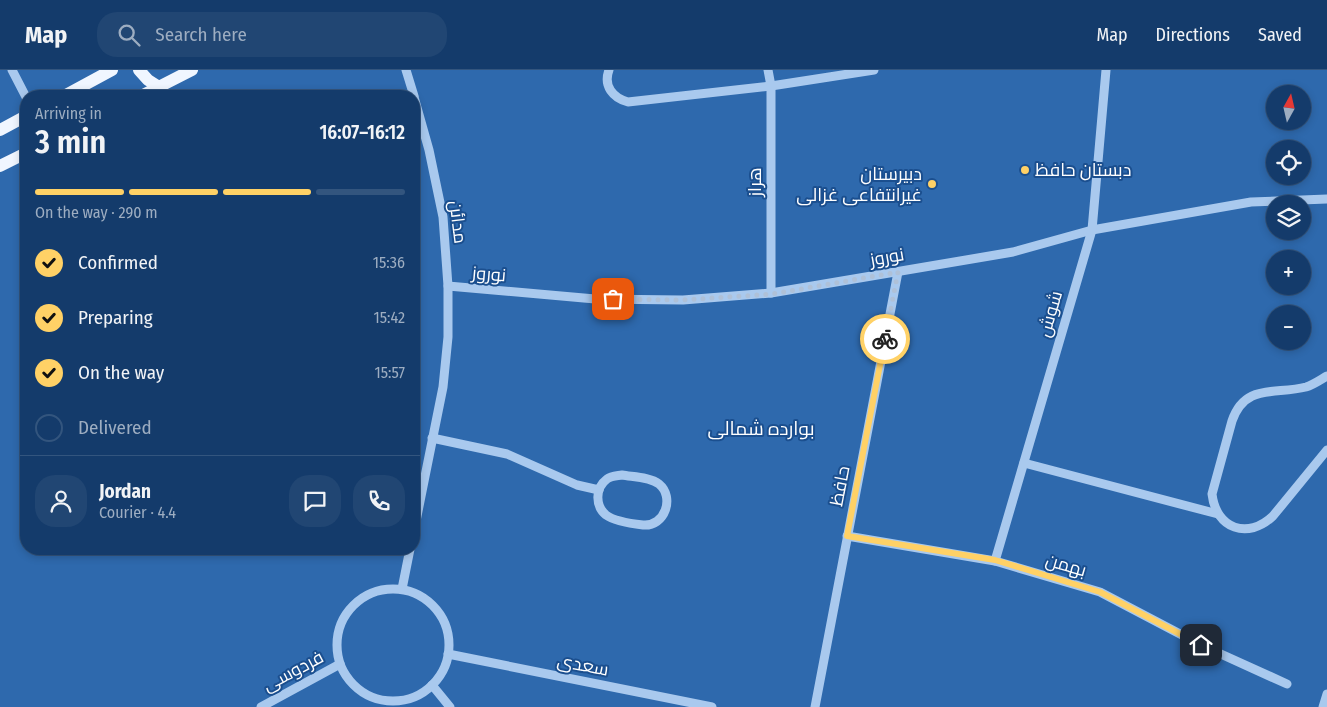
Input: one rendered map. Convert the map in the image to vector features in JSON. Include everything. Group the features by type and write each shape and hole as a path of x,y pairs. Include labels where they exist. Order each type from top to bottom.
{"main road":[{"path":"75,90 112,70"},
{"path":"139,70 148,80 159,87"},
{"path":"153,90 192,70"},
{"path":"0,130 20,119"},
{"path":"0,166 20,156"}],"street":[{"path":"12,70 22,90"},
{"name":"مدائن","path":"406,70 412,90"},
{"path":"609,70 607,82 610,90 614,96 628,102 771,86 874,70"},
{"name":"هراز","path":"768,70 771,86 772,294"},
{"name":"شوش","path":"995,560 1092,230 1106,70"},
{"name":"مدائن","path":"420,118 429,150 443,218 448,286 448,337 443,387 420,500"},
{"name":"نوروز","path":"448,286 595,299 683,300 772,294 1013,252 1092,230 1252,202 1327,199"},
{"name":"حافظ","path":"815,707 898,272"},
{"path":"1327,376 1307,386 1250,396 1242,403 1235,411 1212,494 1213,505 1225,522 1234,527 1256,528 1265,524 1327,450"},
{"path":"432,438 507,454 577,485 599,490"},
{"path":"1024,463 1218,514"},
{"path":"622,475 653,481 660,485 664,491 667,498 667,506 660,519 646,525 614,519 602,511 597,498 599,490 602,484 614,476 622,475"},
{"name":"بهمن","path":"847,536 995,560 1100,592 1201,645 1287,684"},
{"path":"402,589 409,555"},
{"path":"384,589 402,589 419,595 433,605 443,620 449,636 448,654 443,671 432,685 418,695 383,704 352,684 342,670 337,653 337,635 343,619 353,604 368,594 384,589"},
{"name":"سعدی","path":"448,654 712,707"},
{"name":"فردوسی","path":"261,707 340,664"},
{"path":"432,685 450,707"},
{"path":"1323,707 1327,694"}],"shaded area":[{"path":"0,70 1327,70 1327,707 0,707"}],"way so far":[{"path":"613,299 683,300 772,294 898,272 885,339"}],"place":[{"name":"دبستان حافظ","path":"1025,170"},
{"name":"دبیرستان غیرانتفاعی غزالی","path":"932,184"}],"district":[{"name":"بوارده شمالی","path":"761,428"}],"route":[{"path":"885,339 847,536 995,560 1100,592 1201,645"}]}
